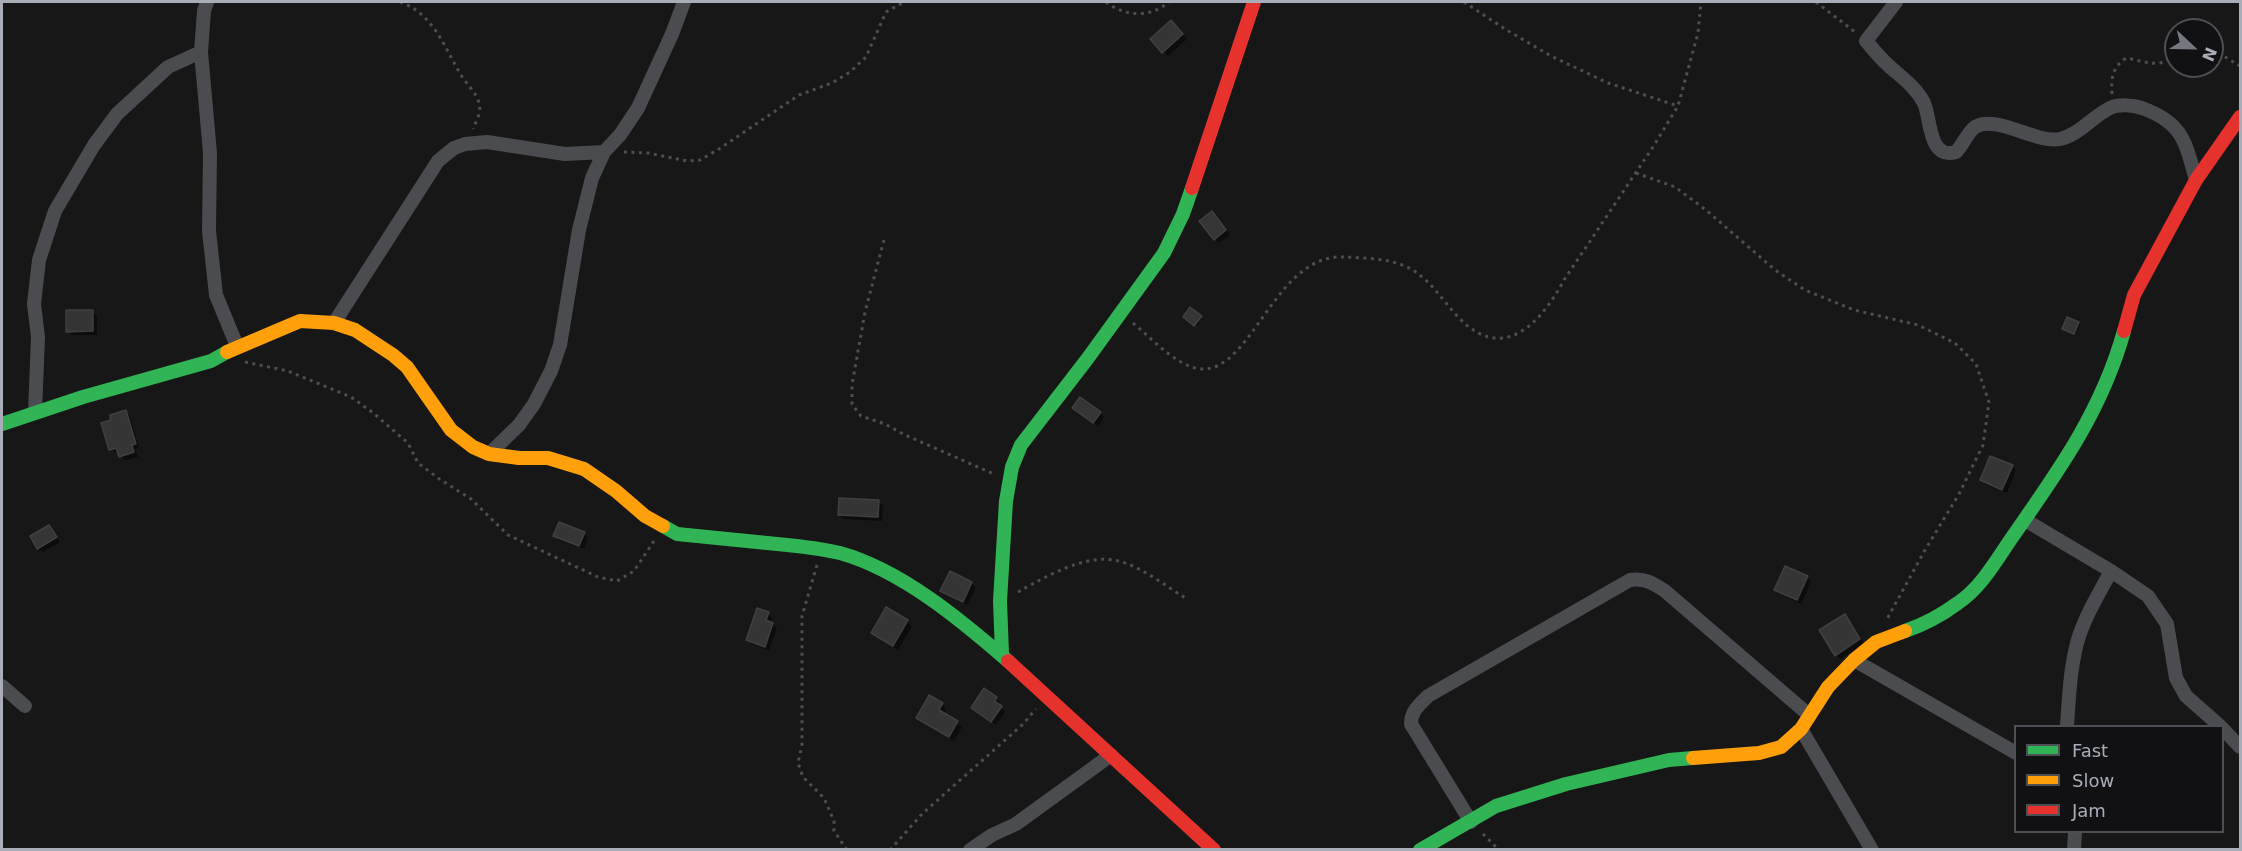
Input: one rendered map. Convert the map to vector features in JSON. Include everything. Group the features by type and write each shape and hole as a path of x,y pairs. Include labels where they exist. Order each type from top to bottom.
{"street":[{"path":"207,2 204,11 201,52 210,153 209,231 216,295 237,346"},
{"path":"489,454 519,425 534,404 551,371 561,345 583,210 592,178 604,152 620,135 638,108 684,2"},
{"path":"1002,654 1000,602 1005,501 1011,467 1021,445 1089,358 1164,253 1183,213 1254,2"},
{"path":"1896,2 1866,40 1887,64 1917,92 1924,104 1932,139 1947,153 1956,152 1973,128 1980,125 1991,124 2049,140 2061,139 2113,107 2134,106 2163,117 2173,124 2184,141 2196,180"},
{"path":"36,412 38,337 34,304 39,260 55,212 94,145 117,114 168,67 201,52"},
{"path":"1420,849 1496,806 1604,774 1669,760 1760,753 1781,747 1801,729 1828,687 1854,660 1876,642 1914,628 1959,603 1982,580 2067,459 2092,414 2115,363 2134,294 2196,180 2241,117"},
{"path":"334,323 438,161 454,148 465,144 486,142 566,154 604,152"},
{"path":"2,424 82,397 211,362 237,346 300,321 334,323 355,330 407,367 451,430 473,447 489,454 519,458 548,458 584,469 663,528 677,534 844,553 873,564 905,582 966,624 1002,654 1214,849"},
{"path":"2025,520 2111,571 2148,596 2168,624 2176,678 2186,696 2219,725"},
{"path":"2067,725 2070,681 2078,642 2111,571"},
{"path":"1471,822 1411,724 1414,709 1428,696 1630,580 1641,578 1665,591 1809,715"},
{"path":"1854,660 2014,752"},
{"path":"2,686 25,706"},
{"path":"1801,729 1872,849"},
{"path":"2224,730 2241,747"},
{"path":"970,849 1033,813 1111,755"},
{"path":"2074,849 2075,833"}],"path":[{"path":"400,2 410,5 430,21 480,104 480,112 465,144"},
{"path":"604,152 648,153 687,161 700,160 799,95 832,83 850,72 866,57 886,12 904,2"},
{"path":"1106,2 1115,9 1146,14 1160,10 1169,2"},
{"path":"1464,2 1551,56 1608,83 1678,106"},
{"path":"1120,313 1187,365 1205,370 1220,367 1237,351 1285,287 1310,265 1339,257 1348,257 1392,262 1416,272 1462,321 1481,334 1497,339 1511,338 1534,324 1552,303 1564,280 1678,106 1698,33 1701,2"},
{"path":"1816,2 1866,40"},
{"path":"2224,56 2241,66"},
{"path":"2113,107 2111,77 2119,63 2127,58 2149,63 2164,63"},
{"path":"1636,173 1675,187 1706,210 1775,270 1805,290 1854,310 1918,325 1955,344 1976,364 1989,402 1983,445 1959,494 1909,578 1876,642"},
{"path":"884,240 865,312 852,385 852,404 861,416 885,424 905,435 985,468 1009,483"},
{"path":"239,362 249,362 288,371 351,397 408,443 418,463 471,499 508,534 598,577 617,581 634,571 663,528"},
{"path":"824,549 811,581 802,616 802,745 798,763 803,777 825,798 834,821 834,831 847,849"},
{"path":"1000,602 1084,561 1110,559 1125,563 1187,599"},
{"path":"890,849 922,814 1022,725 1047,696"}],"building":[{"path":"1171,20 1183,34 1162,53 1150,39"},
{"path":"1212,211 1226,230 1214,240 1199,221"},
{"path":"1190,307 1202,316 1194,326 1183,317"},
{"path":"66,310 93,310 93,331 66,332"},
{"path":"2067,317 2079,322 2074,334 2062,329"},
{"path":"1080,397 1101,412 1093,423 1072,408"},
{"path":"126,410 136,444 132,445 134,452 119,457 116,448 109,450 101,423 111,420 110,415"},
{"path":"1990,456 2013,465 2002,490 1980,480"},
{"path":"839,498 879,500 878,517 838,515"},
{"path":"559,522 585,532 579,546 553,536"},
{"path":"49,525 57,537 37,549 30,536"},
{"path":"1785,566 1808,576 1797,600 1774,590"},
{"path":"950,571 972,582 963,602 940,591"},
{"path":"886,607 908,620 893,646 871,633"},
{"path":"757,608 769,612 766,620 773,623 765,647 746,640"},
{"path":"1845,614 1860,639 1835,656 1819,630"},
{"path":"984,688 997,697 995,701 1002,706 991,722 971,708"},
{"path":"929,695 943,703 939,710 958,721 949,737 916,718"}],"traffic: fast":[{"path":"1002,654 1000,601 1006,501 1012,467 1021,445 1164,253 1183,214 1192,188"},
{"path":"1905,631 1933,619 1958,603 1988,572 2078,438 2104,387 2124,331"},
{"path":"2,424 83,397 211,361 227,352"},
{"path":"663,526 677,534 816,548 863,561 885,571 929,598 1008,661"},
{"path":"1420,850 1496,806 1566,784 1669,760 1693,758"}],"traffic: slow":[{"path":"227,352 300,321 334,323 355,330 407,367 451,430 473,447 489,454 519,458 548,458 584,469 616,491 645,516 663,526"},
{"path":"1693,758 1759,753 1781,747 1801,729 1828,687 1854,660 1876,642 1905,631"}],"traffic: jam":[{"path":"1192,188 1254,2"},
{"path":"2124,331 2134,295 2196,180 2240,117"},
{"path":"1008,661 1214,850"}]}
